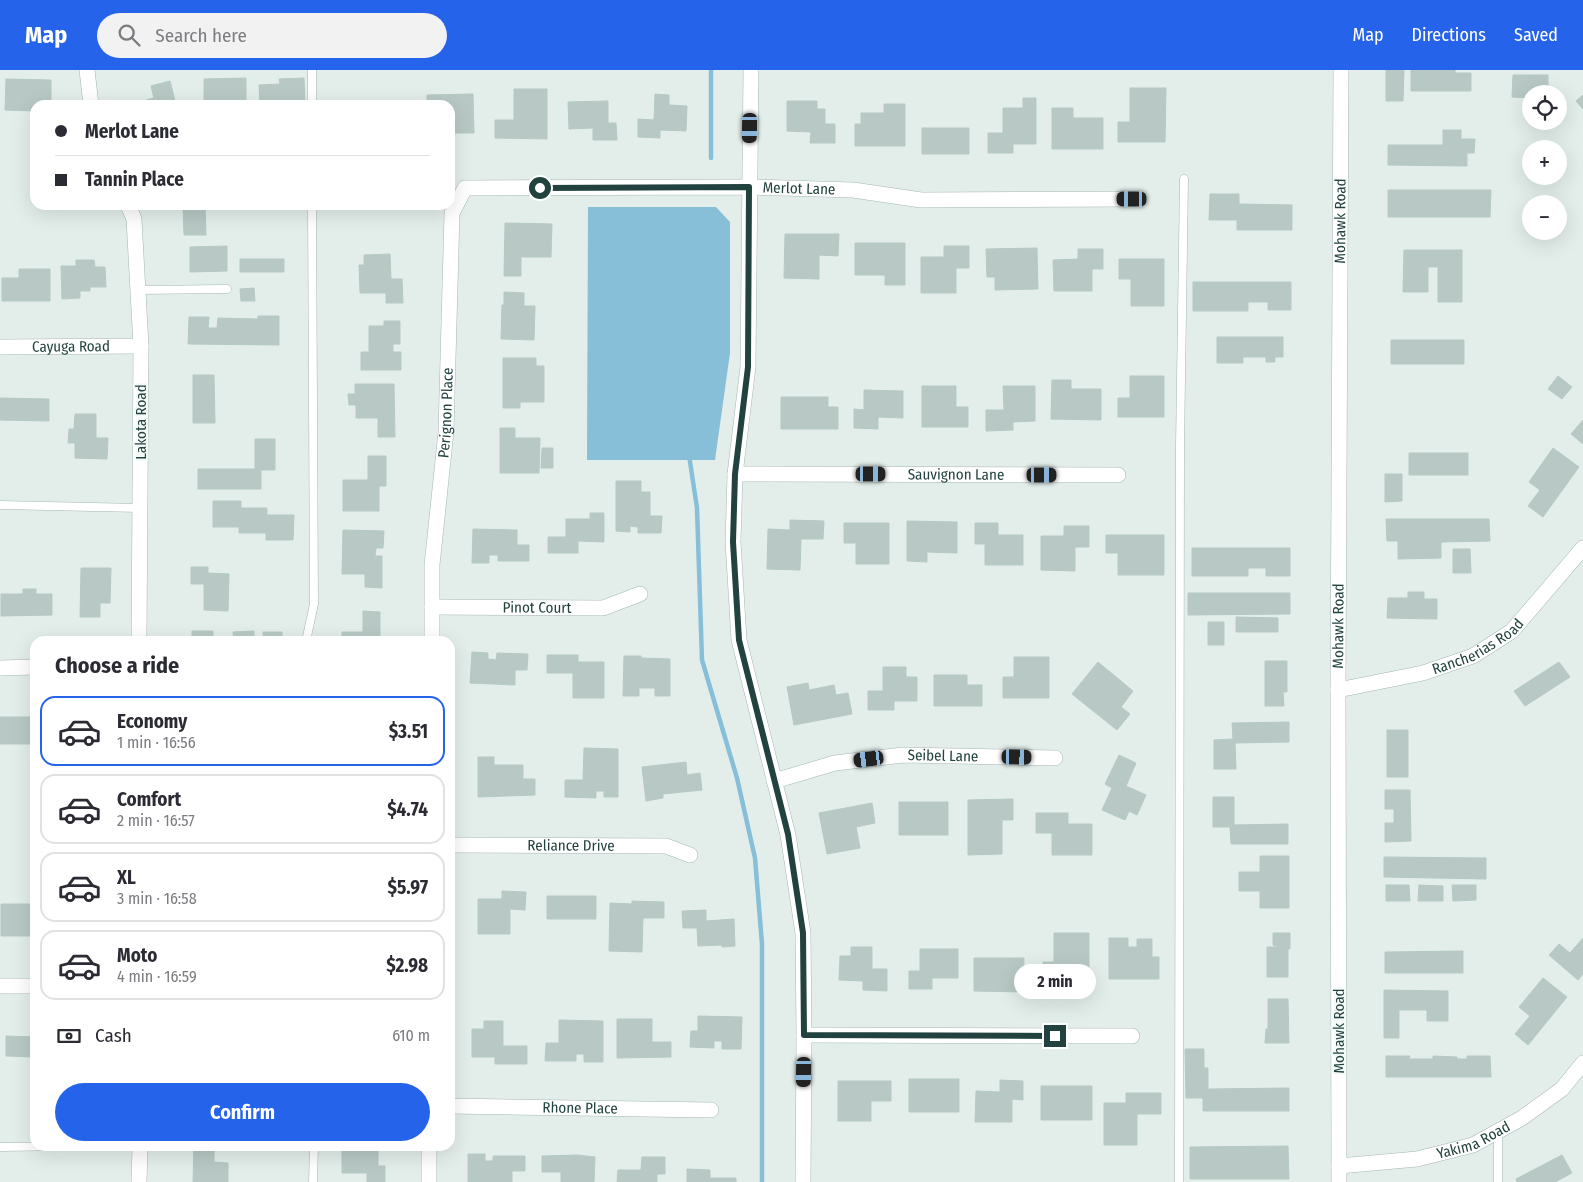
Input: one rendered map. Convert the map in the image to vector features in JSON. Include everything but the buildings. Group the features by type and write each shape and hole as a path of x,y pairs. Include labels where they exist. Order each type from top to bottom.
{"street":[{"path":"87,70 90,100"},
{"path":"751,70 748,367 735,474 733,542 739,640 788,834 803,933 803,1182"},
{"name":"Mohawk Road","path":"1339,1182 1338,690 1341,70"},
{"name":"Merlot Lane","path":"465,188 749,187 853,190 921,200 1132,199"},
{"name":"Perignon Place","path":"455,207 465,188"},
{"name":"Lakota Road","path":"130,210 134,219 141,346 139,636"},
{"name":"Perignon Place","path":"432,636 432,565 446,432 454,210"},
{"name":"Cayuga Road","path":"0,347 141,346"},
{"name":"Sauvignon Lane","path":"735,474 1118,475"},
{"name":"Rancherias Road","path":"1338,690 1423,673 1473,656 1512,631 1583,548"},
{"name":"Pinot Court","path":"432,607 603,608 640,594"},
{"path":"0,668 30,668"},
{"name":"Seibel Lane","path":"774,781 836,763 903,755 1055,758"},
{"name":"Reliance Drive","path":"455,845 666,846 690,855"},
{"path":"0,986 30,986"},
{"path":"804,1035 1132,1036"},
{"name":"Yakima Road","path":"1340,1166 1417,1159 1473,1145 1522,1118 1562,1089 1583,1063"},
{"name":"Rhone Place","path":"455,1106 711,1110"},
{"path":"139,1182 140,1151"},
{"path":"429,1182 430,1151"}],"lane":[{"path":"312,70 312,100"},
{"path":"1179,1182 1180,447 1184,179"},
{"path":"307,636 314,604 312,210"},
{"path":"138,290 227,289"},
{"path":"0,505 140,508"},
{"path":"1498,1132 1498,1182"},
{"path":"0,1147 30,1147"},
{"path":"313,1182 314,1151"}],"water":[{"path":"588,207 716,207 730,222 730,353 715,460 587,460"}],"waterway":[{"path":"711,70 711,158"},
{"path":"689,455 697,508 702,660 737,778 755,858 762,944 762,1182"}],"route":[{"path":"540,188 749,187 748,367 735,474 733,542 739,640 788,834 803,933 804,1035 1055,1036"}]}
